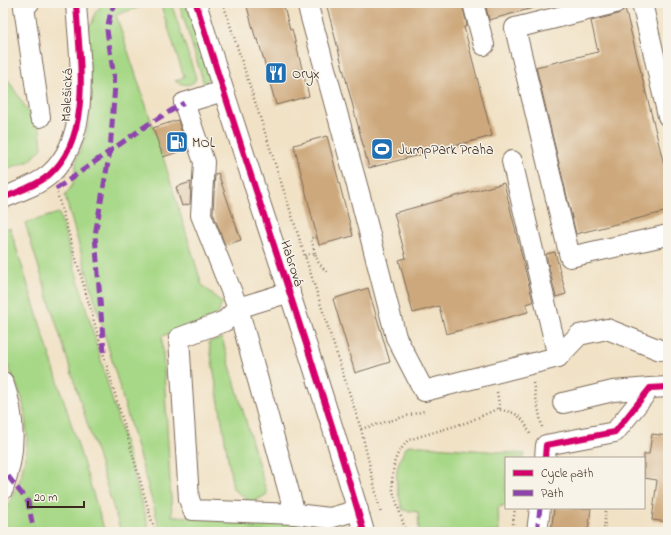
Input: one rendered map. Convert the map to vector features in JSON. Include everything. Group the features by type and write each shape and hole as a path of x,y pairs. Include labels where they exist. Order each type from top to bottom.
{"street":[{"path":"29,3 24,7 40,117"},
{"name":"Malešická","path":"3,198 37,183 50,174 64,158 71,145 76,131 79,113 76,3"},
{"name":"Habrová","path":"196,3 222,91 290,292 364,532"},
{"path":"307,3 361,200 396,337 424,391 558,357 579,335 607,329 660,350"},
{"path":"473,3 484,45"},
{"path":"615,3 515,28 570,257 668,235"},
{"path":"642,3 668,116"},
{"path":"222,91 184,103 204,162 201,215 238,308 295,514"},
{"path":"512,161 558,357"},
{"path":"290,292 238,308 225,321 180,338 189,499 193,510 295,514 330,518 358,510"},
{"path":"3,382 12,415 13,437 12,456 3,489"},
{"path":"541,446 615,432 659,387"},
{"path":"562,403 613,391 659,387"},
{"path":"537,532 540,509"}],"path":[{"path":"223,3 361,428 382,518"},
{"path":"56,189 155,532"},
{"path":"317,236 311,238 315,253 318,262 328,274"},
{"path":"305,256 315,253"},
{"path":"532,381 541,446"},
{"path":"496,391 500,410"},
{"path":"406,532 393,491 392,481 394,463 403,445 413,437 468,422 487,412 500,410 514,413 521,418 541,446"},
{"path":"512,532 515,509"},
{"path":"604,532 606,509"}],"green space":[{"path":"103,3 152,3 116,15 163,157 202,285 222,303 218,314 192,326 162,336 172,516 334,524 336,532 161,532 65,196 73,184 77,158 86,135 90,111 88,26 92,24 95,13"},
{"path":"160,3 171,3 196,78 191,84 184,84 175,81 184,77"},
{"path":"179,3 185,3 189,11 210,78 204,84"},
{"path":"3,72 40,130 42,148 30,161 3,170"},
{"path":"59,213 150,532 121,532 25,223"},
{"path":"10,228 105,532 3,532 3,515 20,480 25,458 27,438 22,398 3,353 3,230"},
{"path":"222,338 267,494 252,503 233,489 209,342"},
{"path":"408,445 525,454 524,457 505,457 505,505 498,507 499,532 419,532 418,512 403,510 398,493 396,477 397,469 403,453"}],"building":[{"path":"246,3 283,3 290,30 292,29 309,96 276,105 258,39 256,40"},
{"path":"326,3 462,3 467,26 464,27 492,136 369,168"},
{"path":"485,3 532,3 533,8 489,20"},
{"path":"625,8 668,181 668,211 576,234 536,67 598,52 591,21 618,14"},
{"path":"178,120 187,149 163,157 153,128"},
{"path":"327,136 353,236 319,245 294,145"},
{"path":"218,173 241,240 225,245 213,213 215,174"},
{"path":"191,182 190,204 182,206 176,187"},
{"path":"504,183 533,302 526,304 528,312 446,334 439,306 413,313 399,260 406,258 394,213"},
{"path":"555,252 566,294 556,297 546,254"},
{"path":"368,288 390,362 355,373 333,299"},
{"path":"652,434 668,436 666,467 668,467 668,522 652,520 657,480 645,478 644,454 649,454"},
{"path":"554,509 591,509 588,532 551,532"}],"marked path":[{"path":"104,352 95,235 110,151 115,85 107,30 111,11 116,3"},
{"path":"56,189 147,125 184,103"},
{"path":"8,476 28,502 34,532"},
{"path":"537,532 540,509"}],"cycle path":[{"path":"3,198 33,185 49,175 63,159 73,139 78,117 81,70 76,3"},
{"path":"196,3 324,399 364,532"},
{"path":"545,457 546,445 615,432 650,388 668,387"}],"place":[{"name":"Oryx","path":"276,73"},
{"name":"MOL","path":"177,142"},
{"name":"JumpPark Praha","path":"382,149"}]}
